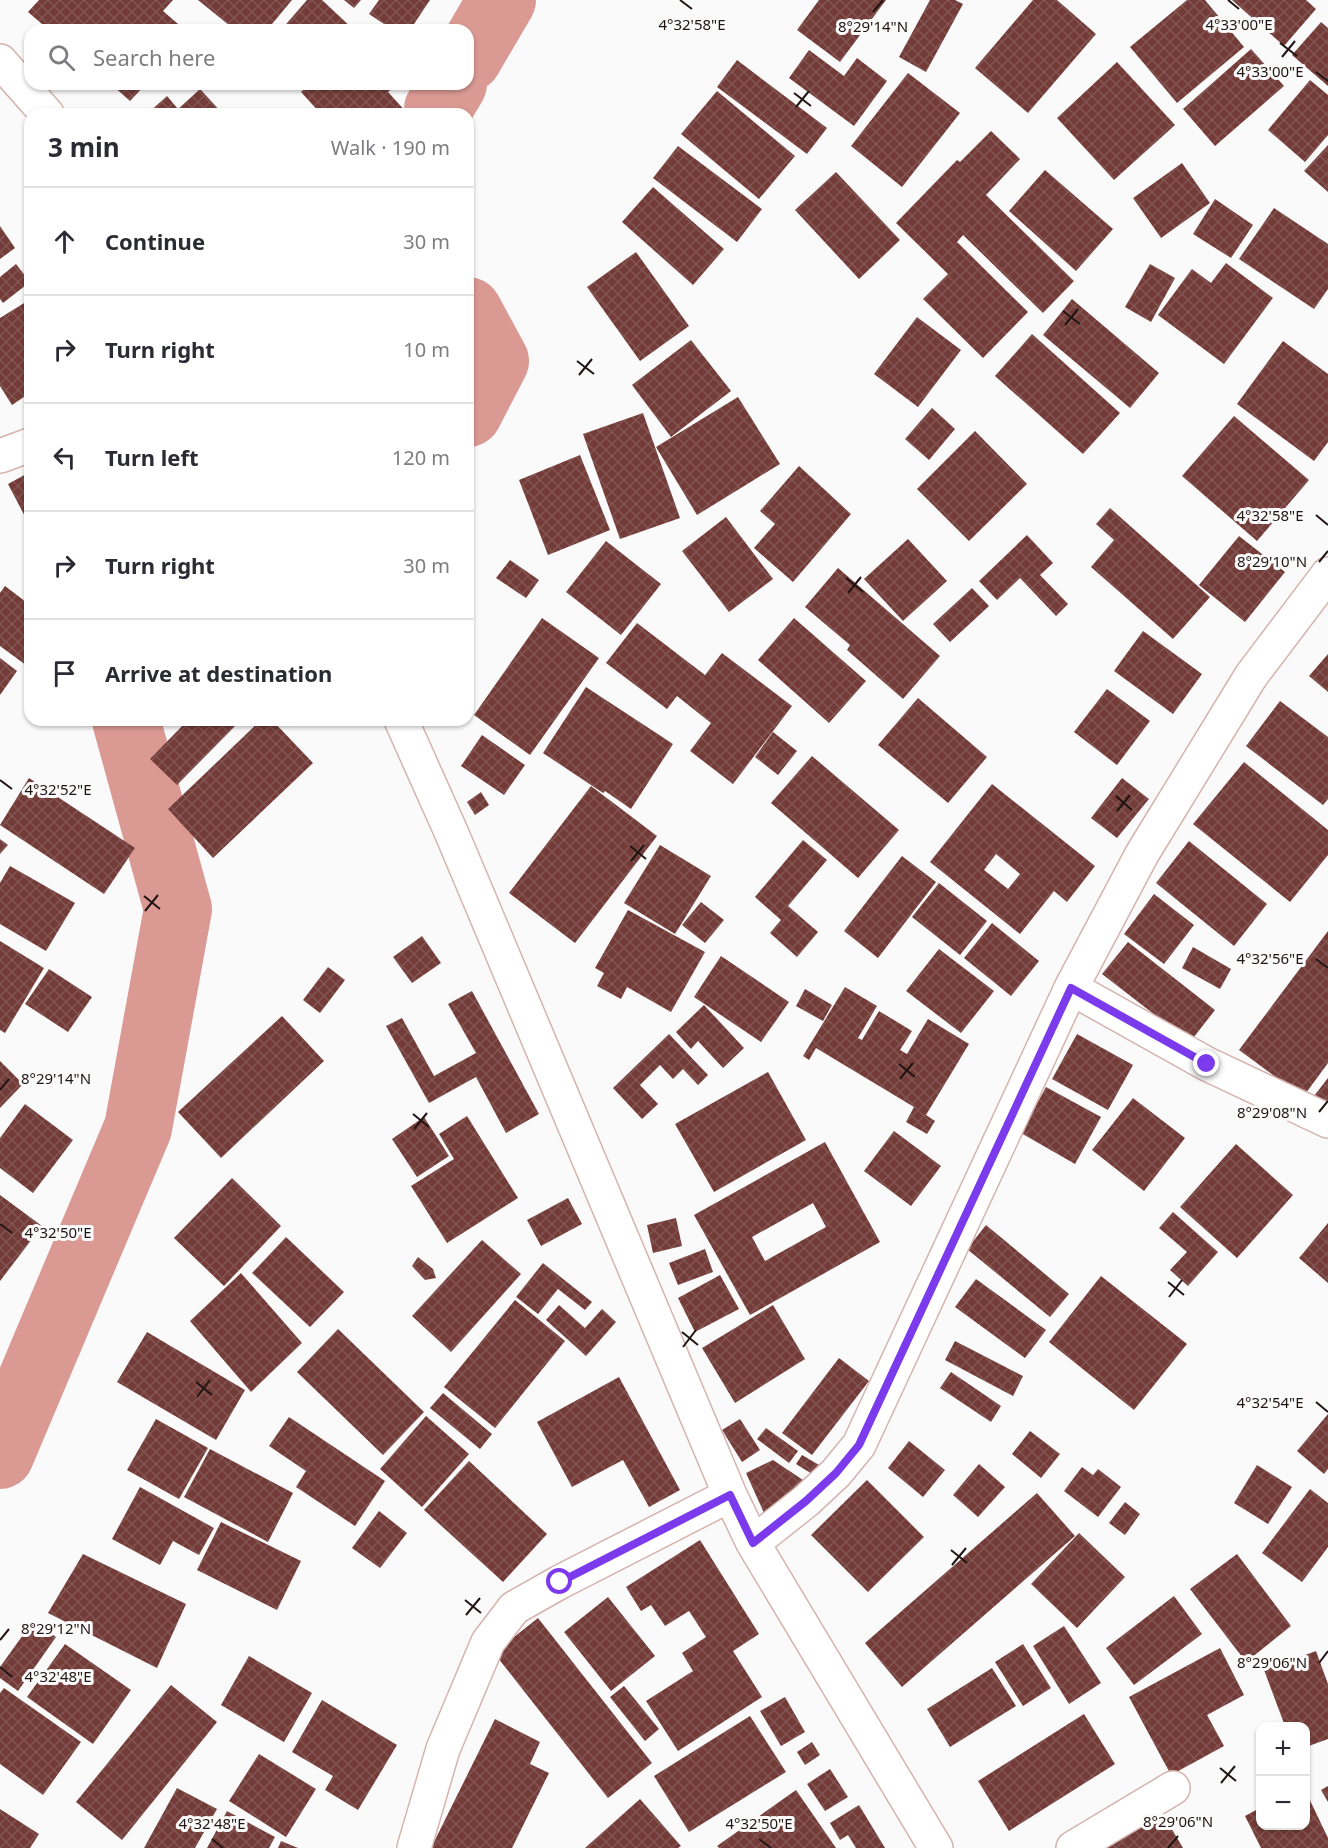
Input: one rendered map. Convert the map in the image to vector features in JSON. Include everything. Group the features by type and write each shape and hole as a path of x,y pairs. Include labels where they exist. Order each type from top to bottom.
{"street":[{"path":"0,61 24,88"},
{"path":"26,90 42,108"},
{"path":"0,456 24,447"},
{"path":"753,1543 806,1501 836,1473 859,1445 1071,988 1142,854 1251,676 1328,574"},
{"path":"404,726 457,845 730,1495 753,1543 936,1848"},
{"path":"1071,988 1207,1064 1328,1121"},
{"path":"414,1848 443,1749 488,1642 514,1608 730,1495"},
{"path":"1073,1848 1173,1788"}],"building":[{"path":"39,0 173,0 163,11 178,24 42,24 28,12"},
{"path":"198,0 292,0 272,24 228,24"},
{"path":"307,0 322,0 348,24 286,24"},
{"path":"344,0 361,0 354,8"},
{"path":"379,0 430,0 414,24 384,24 369,14"},
{"path":"819,0 886,0 840,62 797,30"},
{"path":"930,0 955,0 963,4 926,72 899,57"},
{"path":"1033,0 1057,0 1096,34 1028,113 975,68"},
{"path":"1187,0 1205,0 1244,47 1177,103 1130,47"},
{"path":"1232,0 1306,0 1316,9 1284,46"},
{"path":"1321,22 1328,28 1328,86 1292,55"},
{"path":"1251,49 1284,86 1215,146 1183,109"},
{"path":"809,50 844,76 857,58 887,81 854,126 789,78"},
{"path":"737,60 827,128 807,154 717,87"},
{"path":"1117,62 1175,125 1114,180 1057,118"},
{"path":"908,73 960,113 902,187 851,146"},
{"path":"1310,80 1328,95 1328,135 1305,162 1268,130"},
{"path":"118,90 140,90 130,101"},
{"path":"201,90 217,108 179,108"},
{"path":"303,90 390,90 388,92 403,108 316,108 301,92"},
{"path":"717,91 795,156 759,199 681,134"},
{"path":"167,96 177,108 154,108"},
{"path":"991,131 1020,159 986,195 1074,281 1043,313 963,235 957,242 1028,312 983,358 923,299 948,274 896,223 957,160 960,162"},
{"path":"1328,145 1328,192 1304,171"},
{"path":"678,146 762,209 737,242 653,178"},
{"path":"1182,163 1210,203 1161,238 1133,198"},
{"path":"1045,170 1113,229 1076,271 1009,211"},
{"path":"836,172 900,240 859,279 795,210"},
{"path":"653,187 724,249 693,285 622,222"},
{"path":"1215,199 1253,225 1231,258 1193,234"},
{"path":"1274,208 1328,244 1328,289 1314,309 1239,259"},
{"path":"0,226 15,248 0,259"},
{"path":"636,252 689,326 640,361 587,287"},
{"path":"1226,263 1273,298 1224,364 1158,315 1192,269 1211,283"},
{"path":"16,264 24,274 24,287 3,303 0,299 0,277"},
{"path":"1150,264 1175,278 1151,322 1125,307"},
{"path":"1072,299 1159,373 1130,408 1043,335"},
{"path":"24,303 24,397 12,405 0,386 0,318"},
{"path":"917,317 961,350 918,407 874,374"},
{"path":"1032,334 1120,413 1083,454 995,376"},
{"path":"691,340 731,391 671,437 632,385"},
{"path":"1283,341 1328,374 1328,442 1314,461 1237,404"},
{"path":"738,397 780,464 697,515 656,447"},
{"path":"932,408 955,429 929,460 905,439"},
{"path":"643,413 680,518 620,539 583,434"},
{"path":"1234,416 1309,480 1257,541 1182,476"},
{"path":"975,431 1027,484 969,541 917,489"},
{"path":"580,455 610,530 548,555 519,480"},
{"path":"799,466 851,514 793,582 754,548 775,524 760,511"},
{"path":"24,475 24,515 8,484"},
{"path":"1110,508 1210,597 1173,639 1091,567 1114,540 1096,524"},
{"path":"726,517 773,579 729,612 682,551"},
{"path":"1027,535 1053,563 1040,575 1068,604 1056,616 1020,578 997,600 979,581"},
{"path":"1239,536 1285,572 1245,622 1199,585"},
{"path":"908,539 947,581 903,621 864,579"},
{"path":"606,541 661,584 621,635 566,592"},
{"path":"510,560 539,580 526,598 496,578"},
{"path":"838,568 940,656 903,699 847,650 850,645 805,607"},
{"path":"5,586 24,600 24,664 0,646 0,593"},
{"path":"972,588 989,606 950,642 933,624"},
{"path":"542,618 599,658 530,755 474,715"},
{"path":"794,618 866,681 829,723 758,660"},
{"path":"637,623 705,675 722,653 792,706 733,784 690,751 711,723 677,696 667,709 606,663"},
{"path":"1143,631 1202,674 1173,714 1114,671"},
{"path":"1328,654 1328,692 1309,676"},
{"path":"0,658 17,671 0,695"},
{"path":"586,687 673,744 631,809 543,753"},
{"path":"1107,689 1150,721 1117,765 1074,732"},
{"path":"918,698 987,757 948,803 878,745"},
{"path":"1280,701 1328,737 1328,799 1323,805 1246,746"},
{"path":"182,726 235,726 177,785 150,759"},
{"path":"255,726 278,726 313,763 213,858 168,809"},
{"path":"773,732 797,751 778,775 755,757"},
{"path":"482,735 525,765 504,795 461,766"},
{"path":"812,756 899,830 858,878 771,803"},
{"path":"1244,762 1328,830 1328,855 1290,902 1193,824"},
{"path":"29,778 135,848 104,894 0,825"},
{"path":"1122,778 1149,799 1117,838 1091,818"},
{"path":"992,784 1095,866 1067,902 1054,891 1020,934 930,862","holes":["996,854 1020,874 1008,889 984,870"]},
{"path":"591,786 657,836 575,943 509,893"},
{"path":"481,792 489,805 475,815 467,802"},
{"path":"0,839 8,845 0,854"},
{"path":"803,840 827,860 788,906 818,932 797,957 770,933 781,920 755,897"},
{"path":"1189,841 1267,904 1234,946 1156,883"},
{"path":"660,845 711,876 675,934 624,903"},
{"path":"902,856 936,882 878,958 844,931"},
{"path":"10,866 75,903 46,951 0,924 0,883"},
{"path":"939,883 987,921 960,955 912,917"},
{"path":"1154,894 1194,925 1164,964 1124,934"},
{"path":"701,902 724,920 705,943 682,925"},
{"path":"628,910 705,952 671,1012 627,987 621,999 597,986 604,973 595,968"},
{"path":"992,923 1039,961 1011,996 964,958"},
{"path":"1328,931 1328,1063 1303,1097 1239,1050"},
{"path":"422,936 441,963 412,983 393,957"},
{"path":"0,941 44,968 5,1033 0,1030"},
{"path":"1128,942 1215,1010 1190,1042 1102,974"},
{"path":"1193,947 1231,969 1220,989 1182,968"},
{"path":"939,949 994,991 961,1033 906,991"},
{"path":"721,956 789,1002 761,1042 694,997"},
{"path":"328,967 345,980 320,1013 303,1000"},
{"path":"49,969 92,997 68,1032 25,1004"},
{"path":"845,987 877,1006 858,1038 862,1040 879,1011 912,1031 900,1050 907,1054 928,1019 969,1044 926,1115 935,1121 927,1134 906,1122 914,1107 816,1048 809,1060 803,1056"},
{"path":"805,989 832,1005 823,1021 796,1006"},
{"path":"472,991 539,1114 506,1133 476,1077 429,1103 386,1026 402,1018 434,1076 476,1053 448,1004"},
{"path":"704,1005 744,1048 723,1068 698,1041 691,1049 676,1032"},
{"path":"282,1016 324,1061 221,1158 178,1112"},
{"path":"669,1034 708,1075 698,1085 683,1069 673,1079 660,1065 640,1085 658,1104 642,1119 613,1088"},
{"path":"1077,1034 1133,1065 1108,1110 1052,1079"},
{"path":"0,1061 23,1084 0,1108"},
{"path":"768,1072 806,1140 714,1192 675,1124"},
{"path":"1328,1078 1328,1106 1314,1096"},
{"path":"1046,1087 1101,1117 1075,1164 1021,1133"},
{"path":"1133,1098 1185,1138 1144,1191 1092,1150"},
{"path":"25,1104 73,1140 33,1193 0,1168 0,1138"},
{"path":"467,1116 518,1198 447,1243 411,1186 454,1159 439,1134"},
{"path":"424,1117 449,1156 417,1177 392,1139"},
{"path":"894,1131 941,1166 911,1206 864,1171"},
{"path":"825,1142 880,1242 750,1315 694,1215","holes":["813,1203 826,1227 765,1261 752,1237"]},
{"path":"1236,1144 1293,1195 1237,1258 1180,1207"},
{"path":"232,1178 281,1226 224,1286 174,1238"},
{"path":"0,1195 42,1226 0,1281"},
{"path":"568,1198 582,1224 541,1246 527,1220"},
{"path":"1173,1212 1218,1252 1188,1286 1170,1270 1187,1252 1159,1228"},
{"path":"676,1218 682,1246 653,1253 647,1225"},
{"path":"1328,1223 1328,1283 1299,1258"},
{"path":"986,1225 1069,1294 1050,1317 967,1249"},
{"path":"286,1237 344,1292 310,1327 252,1273"},
{"path":"482,1240 521,1274 451,1352 412,1316"},
{"path":"705,1249 713,1272 678,1285 669,1263"},
{"path":"418,1257 433,1269 436,1278 425,1280 412,1266"},
{"path":"543,1263 592,1302 585,1310 558,1289 538,1314 516,1297"},
{"path":"241,1273 302,1343 251,1392 190,1321"},
{"path":"720,1275 739,1309 695,1332 678,1298"},
{"path":"1101,1276 1187,1344 1134,1410 1049,1342"},
{"path":"976,1279 1046,1330 1025,1358 955,1307"},
{"path":"515,1300 565,1341 495,1428 444,1387"},
{"path":"559,1305 585,1328 602,1309 616,1322 586,1356 546,1320"},
{"path":"773,1305 805,1359 735,1403 702,1348"},
{"path":"338,1329 424,1412 383,1455 297,1372"},
{"path":"147,1332 245,1390 216,1440 117,1382"},
{"path":"955,1341 1023,1376 1013,1396 945,1360"},
{"path":"839,1358 869,1381 812,1455 782,1433"},
{"path":"951,1372 1001,1406 991,1422 940,1388"},
{"path":"619,1377 680,1490 649,1507 623,1460 572,1487 537,1422"},
{"path":"443,1393 492,1434 480,1449 430,1408"},
{"path":"1328,1414 1328,1469 1324,1474 1297,1451"},
{"path":"426,1416 469,1454 422,1507 380,1469"},
{"path":"289,1417 385,1481 355,1526 296,1487 306,1471 269,1446"},
{"path":"156,1419 208,1448 179,1499 127,1470"},
{"path":"740,1419 760,1450 742,1462 722,1430"},
{"path":"766,1428 798,1451 789,1463 757,1439"},
{"path":"1030,1431 1060,1454 1041,1478 1012,1454"},
{"path":"909,1441 945,1470 923,1497 888,1468"},
{"path":"210,1449 293,1493 268,1542 184,1497"},
{"path":"802,1455 826,1469 820,1479 796,1464"},
{"path":"773,1460 812,1486 788,1510 764,1513 746,1473"},
{"path":"469,1461 547,1534 503,1582 424,1510"},
{"path":"979,1464 1005,1487 978,1517 953,1495"},
{"path":"1257,1465 1292,1487 1268,1524 1234,1503"},
{"path":"1082,1467 1093,1475 1098,1469 1121,1487 1098,1517 1064,1491"},
{"path":"867,1480 924,1537 868,1592 811,1535"},
{"path":"140,1487 214,1528 199,1555 173,1541 160,1565 112,1539"},
{"path":"1310,1489 1328,1503 1328,1547 1302,1582 1262,1553"},
{"path":"1037,1493 1075,1536 902,1687 865,1643"},
{"path":"1125,1502 1140,1514 1125,1535 1109,1523"},
{"path":"379,1511 407,1533 380,1568 352,1548"},
{"path":"221,1522 301,1561 277,1610 197,1570"},
{"path":"1079,1533 1125,1577 1077,1628 1031,1584"},
{"path":"700,1540 759,1634 733,1651 762,1697 678,1751 646,1701 693,1671 682,1653 706,1637 689,1611 665,1626 651,1605 641,1611 626,1587"},
{"path":"83,1554 186,1604 157,1668 48,1613"},
{"path":"1237,1554 1291,1626 1246,1662 1190,1589"},
{"path":"1174,1596 1202,1634 1134,1685 1106,1648"},
{"path":"608,1597 655,1656 611,1691 564,1632"},
{"path":"538,1618 652,1763 608,1798 494,1653"},
{"path":"33,1621 56,1637 18,1691 0,1678 0,1667"},
{"path":"1064,1626 1101,1683 1069,1704 1033,1646"},
{"path":"65,1644 131,1690 93,1744 27,1697"},
{"path":"1023,1644 1051,1688 1023,1706 995,1662"},
{"path":"1220,1648 1244,1695 1207,1715 1224,1746 1171,1775 1129,1697"},
{"path":"1316,1651 1328,1684 1328,1739 1310,1746 1310,1722 1284,1722 1264,1670"},
{"path":"249,1656 312,1693 284,1742 221,1705"},
{"path":"992,1668 1016,1706 950,1747 927,1709"},
{"path":"171,1685 217,1722 122,1840 76,1802"},
{"path":"624,1686 659,1729 645,1741 610,1697"},
{"path":"4,1688 81,1742 43,1795 0,1764 0,1693"},
{"path":"785,1697 805,1732 781,1746 760,1711"},
{"path":"322,1700 397,1745 358,1810 325,1790 333,1776 292,1752"},
{"path":"1084,1714 1115,1764 1009,1831 978,1781"},
{"path":"750,1716 786,1772 689,1832 654,1776"},
{"path":"495,1719 540,1742 530,1764 549,1773 512,1848 431,1848"},
{"path":"812,1742 820,1755 805,1765 797,1752"},
{"path":"259,1754 316,1789 286,1837 229,1801"},
{"path":"830,1769 848,1797 825,1811 807,1784"},
{"path":"1328,1786 1328,1802 1321,1790"},
{"path":"177,1788 217,1809 195,1848 144,1848"},
{"path":"796,1790 836,1848 719,1848 717,1846"},
{"path":"640,1799 681,1846 678,1848 585,1848"},
{"path":"1310,1800 1328,1838 1328,1848 1261,1848 1245,1816 1256,1810 1256,1830 1310,1830"},
{"path":"859,1805 885,1848 856,1848 848,1835 840,1840 830,1823"},
{"path":"0,1809 39,1834 30,1848 0,1848"},
{"path":"227,1811 275,1837 269,1848 207,1848"},
{"path":"1163,1814 1183,1848 1103,1848"},
{"path":"281,1841 298,1848 278,1848"}],"waterway":[{"path":"474,48 502,0"},
{"path":"439,108 449,90"},
{"path":"474,322 495,361 474,401"},
{"path":"0,1455 138,1128 178,909 128,726"}],"route":[{"path":"560,1582 730,1495 753,1543 806,1501 836,1473 859,1445 1071,988 1207,1064"}]}
